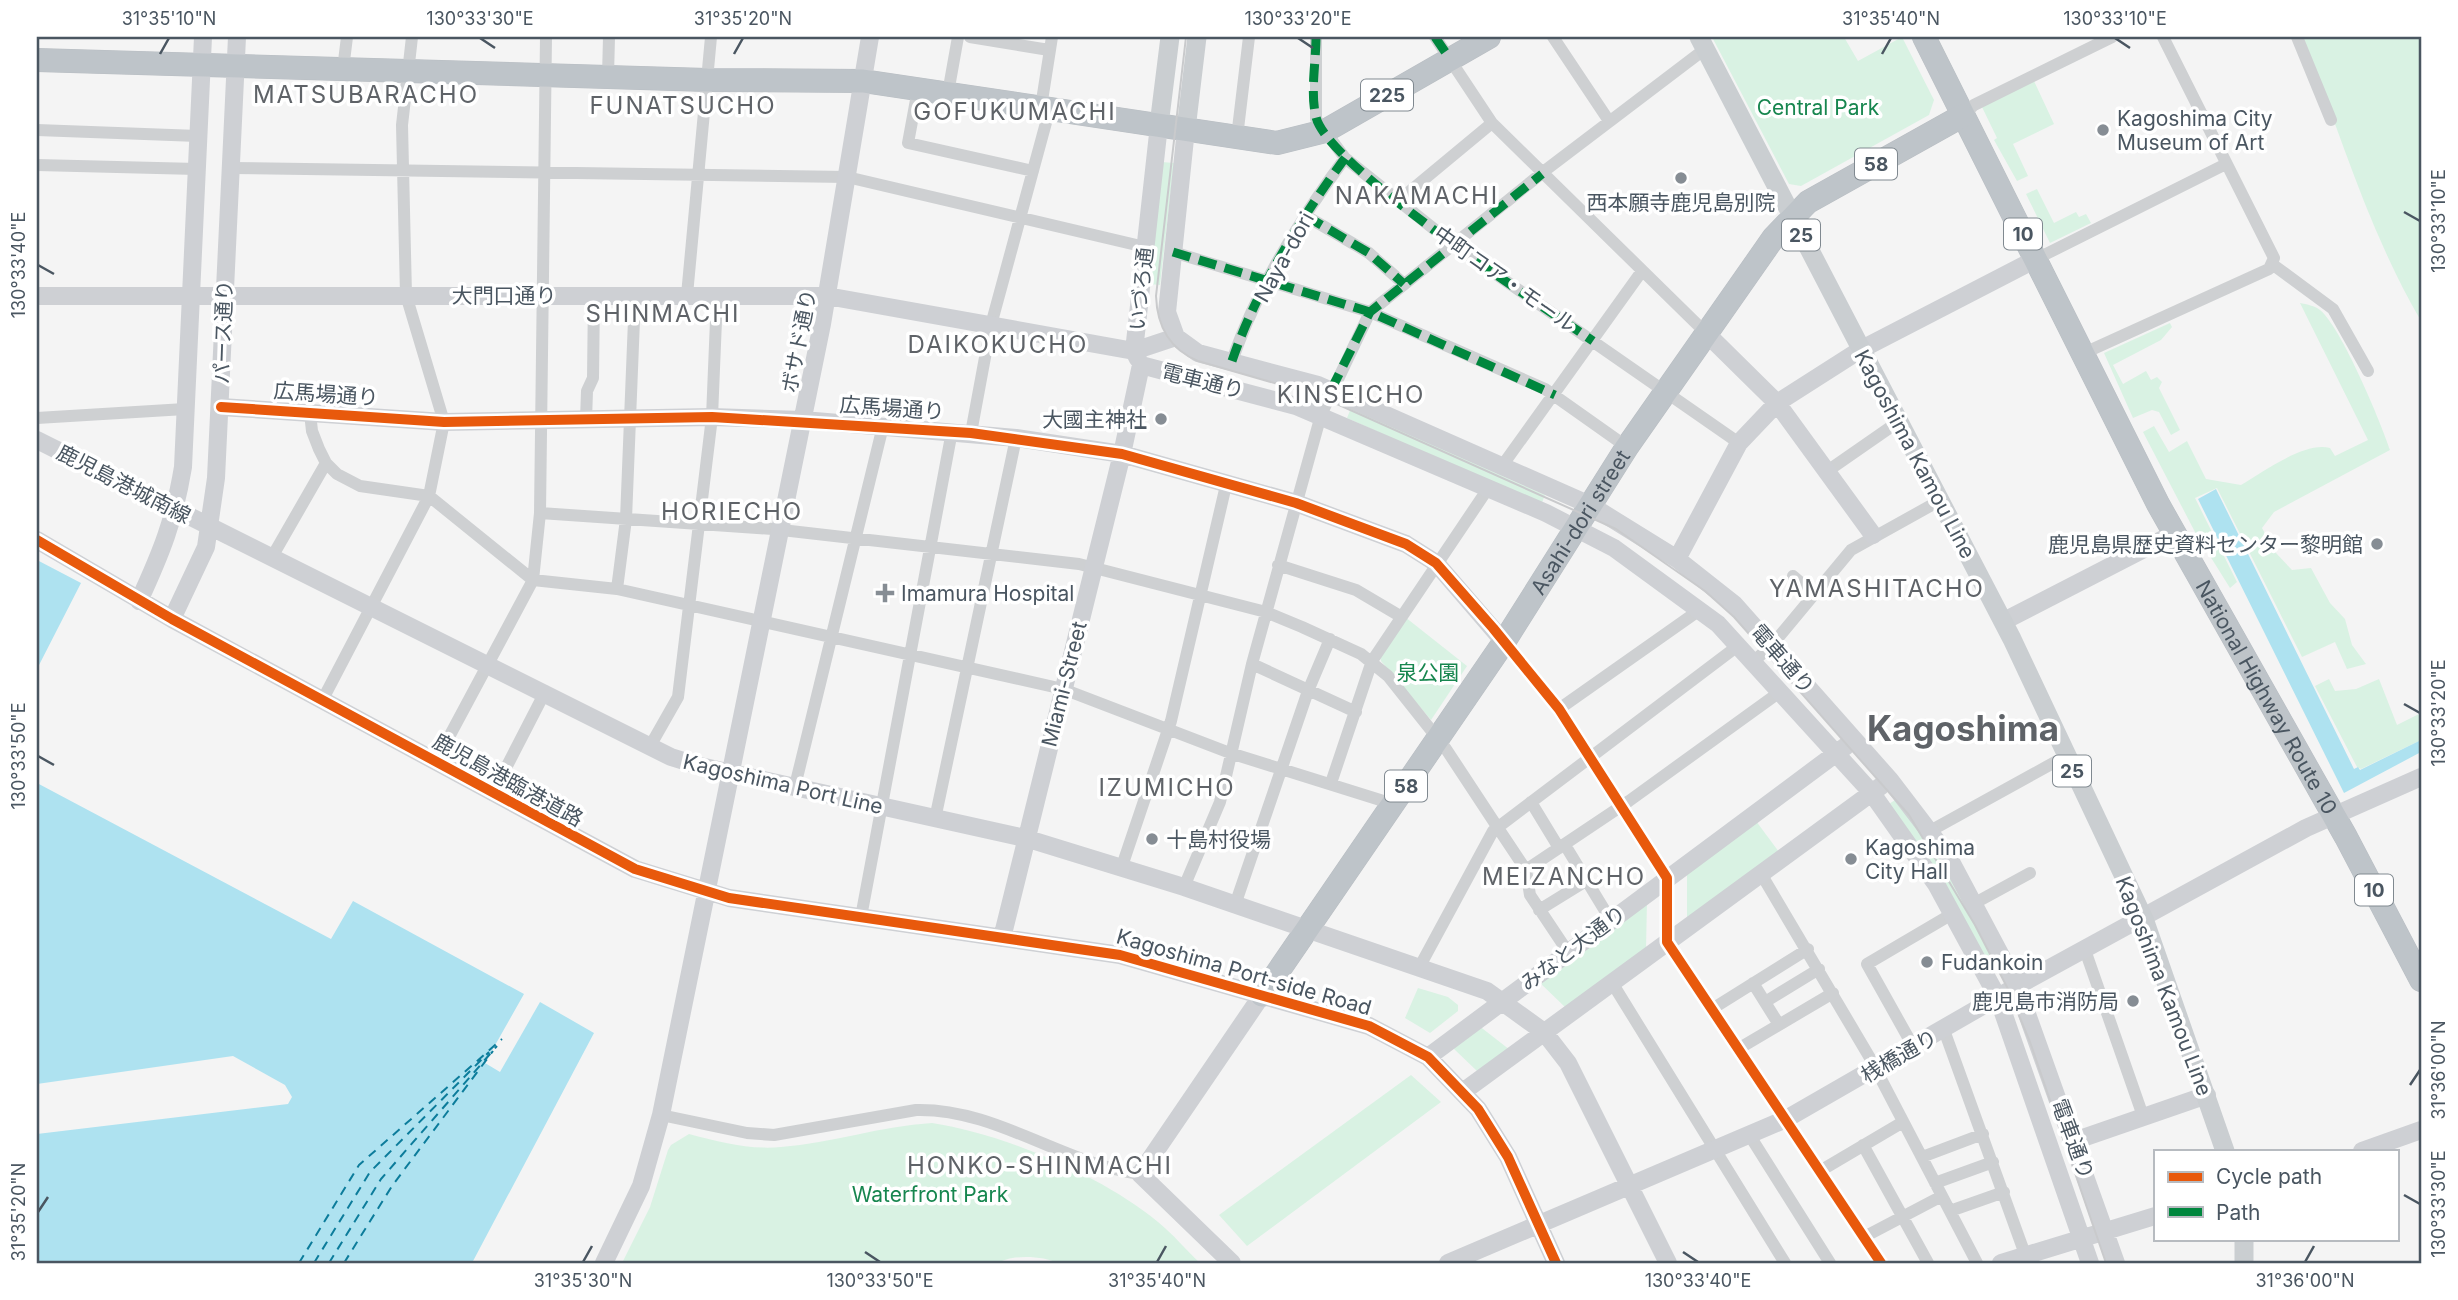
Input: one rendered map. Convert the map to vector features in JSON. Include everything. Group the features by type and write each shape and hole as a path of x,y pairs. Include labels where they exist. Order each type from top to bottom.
{"highway":[{"name":"National Highway Route 10","path":"1924,37 2082,354 2175,533 2334,816 2421,980"},
{"name":"225","path":"37,60 707,80 863,80 1277,143 1325,131 1484,38"},
{"name":"Asahi-dori street","path":"1262,995 1504,642 1627,447 1792,215 1808,202 1962,116"}],"main road":[{"path":"1159,125 1170,37"},
{"path":"1186,129 1197,37"},
{"name":"Kagoshima Kamou Line","path":"1702,43 1860,350 2004,621 2144,919 2225,1150"},
{"path":"2244,1240 2244,1263"}],"street":[{"name":"パース通り","path":"139,601 166,542 176,511 183,467 203,37"},
{"name":"パース通り","path":"172,620 206,547 211,528 221,407 237,37"},
{"path":"344,69 348,37"},
{"path":"323,699 429,496 444,422 406,295 402,125 412,37"},
{"path":"435,763 534,580 540,513 542,173 546,37"},
{"path":"608,76 609,37"},
{"path":"687,295 712,37"},
{"name":"ボサド通り","path":"604,1263 641,1186 661,1115 803,421 827,296 870,37"},
{"path":"948,93 958,37"},
{"path":"861,917 931,547 1033,171 1046,108 1050,43 970,37"},
{"path":"1237,136 1249,37"},
{"path":"1316,37 1316,119 1325,131"},
{"path":"1435,37 1492,123 1777,403 1873,536"},
{"path":"1553,37 1609,121"},
{"path":"1962,116 1974,105 2112,37"},
{"path":"2082,354 2269,269 2274,258 2163,37"},
{"path":"2297,37 2331,120"},
{"path":"1184,887 1220,802 1252,664 1321,415 1370,312 1702,43"},
{"path":"918,89 908,143 1033,171"},
{"path":"1398,201 1492,123"},
{"name":"いづろ通","path":"1138,358 1159,125"},
{"name":"いづろ通","path":"1138,358 1176,337 1167,312 1186,129"},
{"path":"37,130 198,136"},
{"name":"中町コア・モール","path":"1325,131 1345,158 1454,245 1739,443"},
{"name":"Naya-dori","path":"1232,361 1269,281 1306,216 1345,158"},
{"path":"1677,559 1739,443 1777,403 1860,350 2036,258 2226,164"},
{"path":"37,165 197,169"},
{"path":"231,168 847,177 1146,247"},
{"path":"1306,216 1369,253 1404,284"},
{"path":"1173,252 1370,312 1555,395 1627,447"},
{"path":"2272,264 2333,309 2368,371"},
{"path":"1502,466 1642,271"},
{"path":"586,420 587,391 593,378 594,295"},
{"path":"617,589 626,519 635,295"},
{"name":"大門口通り","path":"37,296 827,296 991,325 1138,358"},
{"path":"649,748 678,697 712,417 718,296"},
{"name":"電車通り","path":"1176,337 1198,353 1293,376 1331,390 1590,505 1677,559 1734,604 1890,780 1930,831 1975,903 2017,986 2116,1263"},
{"name":"電車通り","path":"1138,358 1321,415 1577,529 1614,548 1701,609 1739,645 1871,792 1952,914 1998,998 2090,1263"},
{"name":"Miami-Street","path":"1002,938 1122,454 1138,358"},
{"name":"広馬場通り","path":"221,407 444,422 712,417 803,421 962,432 1122,454 1227,481 1297,503 1406,544 1436,562 1504,642"},
{"path":"37,418 185,410"},
{"path":"310,412 312,431 326,463 337,474 360,486 429,496 534,580 617,589 1063,689 1230,753 1393,804"},
{"path":"1826,472 1898,422"},
{"path":"794,786 883,426"},
{"path":"935,819 1016,438"},
{"name":"鹿児島港城南線","path":"37,440 211,528"},
{"path":"272,557 326,463"},
{"path":"1121,869 1168,731 1227,481"},
{"path":"1331,783 1372,661 1436,562 1487,490"},
{"path":"1754,661 1772,645 1851,550 1939,500"},
{"path":"540,513 781,530 1094,566 1266,612 1330,639 1372,661 1438,739 1526,870 1526,888 1568,952"},
{"name":"Kagoshima Port Line","path":"211,528 649,748 686,763 1025,838 1184,887 1473,985 1502,1000 1544,1032 1568,1063 1668,1263"},
{"path":"2004,621 2175,533"},
{"name":"鹿児島港臨港道路","path":"37,540 172,620 323,699 492,795 635,869 708,893 1002,938"},
{"path":"1278,565 1356,590 1400,617"},
{"path":"1793,576 1814,594"},
{"path":"1559,709 1701,609"},
{"path":"1235,905 1308,691 1330,639"},
{"path":"1504,642 1559,709 1667,878 1667,942 1881,1263"},
{"path":"1420,966 1493,831 1739,645"},
{"path":"1252,664 1356,712"},
{"path":"1526,870 1622,806 1781,691"},
{"path":"492,795 544,694"},
{"name":"みなと大通り","path":"1428,1057 1853,740"},
{"path":"1930,831 2066,756"},
{"name":"桟橋通り","path":"1448,1263 1786,1119 1877,1070 2017,986 2144,919 2306,828 2421,777"},
{"path":"1464,1091 1760,872 1890,780"},
{"path":"1531,802 1610,919"},
{"path":"1760,872 1808,949 1877,1070 1977,1263"},
{"path":"1975,903 2030,873"},
{"path":"1539,910 1586,881"},
{"path":"1914,1048 1867,964 1952,914"},
{"name":"Kagoshima Port-side Road","path":"1002,938 1120,955 1369,1026 1428,1057"},
{"path":"1712,1009 1808,949"},
{"path":"2085,950 2143,1116"},
{"path":"1765,1002 1819,969"},
{"path":"1611,981 1785,1263"},
{"path":"1753,983 1779,1023"},
{"path":"1738,1049 1833,993"},
{"path":"1140,1174 1262,995"},
{"path":"1944,1030 2026,1257"},
{"path":"1428,1057 1464,1091 1508,1157 1556,1263"},
{"path":"2074,1141 2207,1095"},
{"path":"661,1115 747,1133 774,1135 916,1110 937,1110 975,1116 1110,1170 1140,1174 1232,1263"},
{"path":"1819,1171 1903,1122"},
{"path":"2365,1150 2421,1130"},
{"path":"1922,1157 1983,1134"},
{"path":"1750,1136 1830,1263"},
{"path":"1863,1145 1928,1263"},
{"path":"1935,1183 1993,1162"},
{"path":"1950,1211 2004,1192"},
{"path":"1864,1237 1942,1196"},
{"path":"2001,1263 2154,1216"}],"green space":[{"name":"Central Park","path":"1712,37 1844,37 1858,61 1902,37 1934,100 1929,115 1801,186 1789,184"},
{"path":"2303,37 2421,37 2421,321 2386,253 2356,182"},
{"path":"2034,81 2054,124 2013,144 2028,176 2017,181 1994,140 1997,138 1982,107"},
{"path":"1162,162 1174,163 1160,285 1149,284"},
{"path":"2037,189 2054,223 2076,212 2079,217 2086,214 2091,223 2050,243 2026,194"},
{"path":"2300,303 2320,310 2339,335 2390,450 2274,512 2262,528 2276,553 2292,570 2311,568 2330,603 2345,619 2352,645 2366,664 2347,669 2335,642 2302,657 2217,488 2195,498 2237,582 2230,588 2195,532 2143,432 2154,426 2169,452 2187,441 2206,479 2241,485 2297,453 2320,447 2330,448 2335,456 2368,440"},
{"path":"2170,323 2172,327 2161,340 2113,365 2123,384 2146,371 2151,380 2157,377 2162,382 2159,388 2180,430 2171,435 2159,412 2152,410 2133,418 2104,353"},
{"path":"1351,408 1545,495 1541,505 1347,418"},
{"name":"泉公園","path":"1405,617 1467,666 1431,720 1381,661 1380,656"},
{"path":"2329,679 2335,691 2356,689 2379,679 2397,725 2421,713 2421,740 2361,769 2357,767 2315,686"},
{"path":"1898,798 1944,865 1992,954 1982,959 1889,804"},
{"path":"1756,821 1779,852 1687,919 1687,872"},
{"path":"1647,901 1646,949 1566,1008 1538,981"},
{"path":"1418,988 1448,997 1458,1005 1458,1011 1430,1033 1405,1018"},
{"path":"1478,1025 1510,1050 1477,1071 1453,1048"},
{"path":"1411,1075 1441,1102 1247,1246 1219,1215"},
{"name":"Waterfront Park","path":"932,1123 990,1136 1020,1147 1109,1188 1158,1222 1200,1263 1057,1263 1028,1257 1011,1258 999,1263 622,1263 650,1207 668,1150 671,1145 689,1134 735,1145 769,1148"}],"water":[{"path":"2216,489 2354,769 2358,767 2360,770 2421,740 2421,752 2344,793 2198,499"},
{"path":"37,560 81,583 37,669"},
{"path":"37,783 331,939 353,901 524,994 485,1063 500,1072 540,1002 594,1033 472,1263 37,1263 37,1134 288,1104 292,1097 285,1085 233,1056 37,1084"}],"ferry route":[{"path":"299,1263 359,1165 502,1039"},
{"path":"329,1263 381,1179 497,1046"},
{"path":"344,1263 392,1186 493,1051"},
{"path":"314,1263 370,1172 489,1052"}],"tram line":[{"path":"1186,37 1156,296 1162,326 1172,343 1198,361 1319,396 1616,529 1705,591 1734,617 1909,815 1975,925 2009,991 2030,1042 2106,1263"}],"marked path":[{"path":"1316,37 1314,108 1316,117 1329,139 1357,168 1440,235 1593,341"},
{"path":"1435,37 1450,59"},
{"path":"1232,361 1254,308 1281,255 1345,158"},
{"path":"1331,390 1370,312 1542,174"},
{"path":"1306,216 1369,253 1404,284"},
{"path":"1173,252 1370,312 1555,395"}],"cycle path":[{"path":"221,407 444,422 712,417 971,433 1122,454 1296,503 1406,544 1436,563 1559,709 1667,878 1667,942 1881,1263"},
{"path":"37,540 172,619 635,869 729,898 1120,955 1369,1026 1428,1057 1478,1109 1508,1157 1556,1263"}],"place":[{"name":"Kagoshima City Museum of Art","path":"2103,130"},
{"name":"西本願寺鹿児島別院","path":"1681,178"},
{"name":"大國主神社","path":"1161,419"},
{"name":"鹿児島県歴史資料センター黎明館","path":"2377,544"},
{"name":"Imamura Hospital","path":"885,593"},
{"name":"十島村役場","path":"1152,839"},
{"name":"Kagoshima City Hall","path":"1851,859"},
{"name":"Fudankoin","path":"1927,962"},
{"name":"鹿児島市消防局","path":"2133,1001"}],"district":[{"name":"MATSUBARACHO","path":"366,94"},
{"name":"FUNATSUCHO","path":"683,105"},
{"name":"GOFUKUMACHI","path":"1015,111"},
{"name":"NAKAMACHI","path":"1417,195"},
{"name":"SHINMACHI","path":"663,313"},
{"name":"DAIKOKUCHO","path":"998,344"},
{"name":"KINSEICHO","path":"1351,394"},
{"name":"HORIECHO","path":"732,511"},
{"name":"YAMASHITACHO","path":"1877,588"},
{"name":"Kagoshima","path":"1963,728"},
{"name":"IZUMICHO","path":"1167,787"},
{"name":"MEIZANCHO","path":"1564,876"},
{"name":"HONKO-SHINMACHI","path":"1040,1165"}]}
